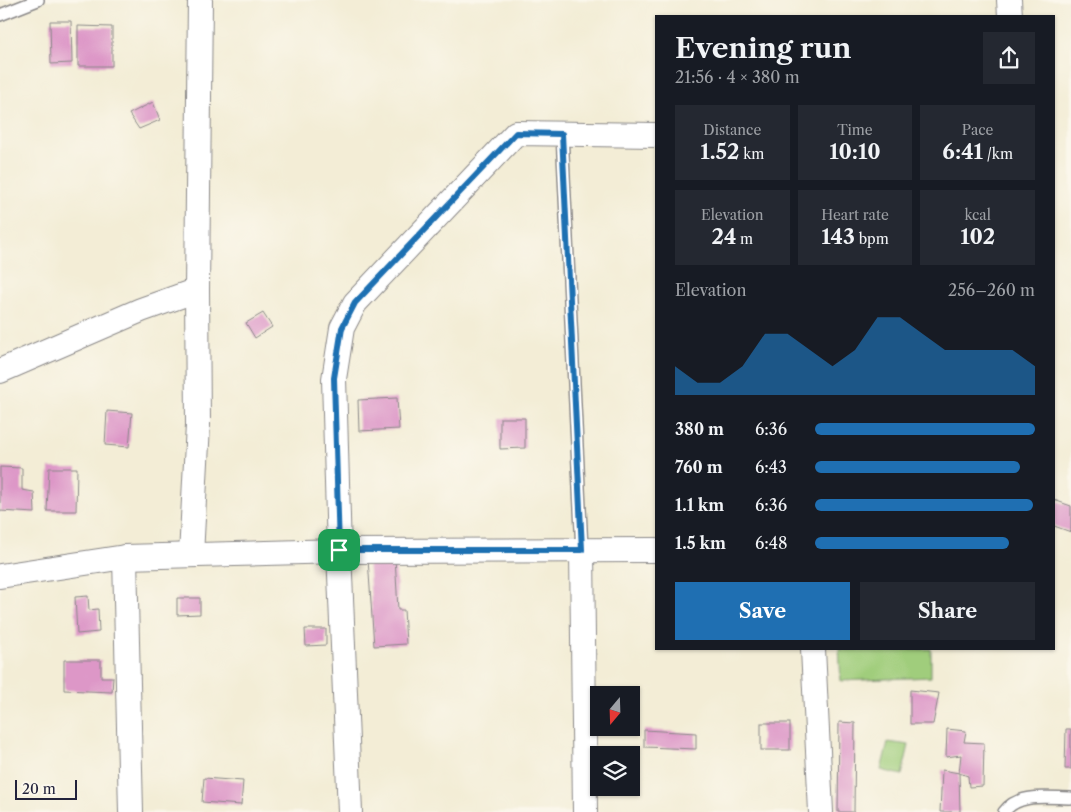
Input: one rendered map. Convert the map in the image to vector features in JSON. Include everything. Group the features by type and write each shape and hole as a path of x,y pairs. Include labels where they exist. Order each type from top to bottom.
{"street":[{"path":"191,555 198,425 196,290 200,0"},
{"path":"1009,0 1010,15"},
{"path":"350,812 334,378 342,328 355,303 516,133 655,135"},
{"path":"0,371 140,310 196,290"},
{"path":"0,576 125,557 339,550 655,550"},
{"path":"582,550 585,812"},
{"path":"125,557 131,812"},
{"path":"813,650 821,812"}],"lane":[{"path":"0,15 38,0"},
{"path":"562,134 582,550"},
{"path":"1004,812 1008,806 1018,801 1036,797 1071,798"}],"green space":[{"path":"839,650 931,650 931,677 841,681"},
{"path":"888,742 909,745 902,775 881,770"}],"building":[{"path":"50,21 71,21 72,63 51,64"},
{"path":"78,26 112,27 112,66 78,66"},
{"path":"153,102 160,120 139,129 129,114"},
{"path":"263,313 272,327 255,338 246,323"},
{"path":"397,398 399,429 359,431 358,400"},
{"path":"107,411 132,413 129,447 105,445"},
{"path":"500,418 525,418 525,448 500,449"},
{"path":"0,467 22,468 22,490 34,492 35,513 0,511"},
{"path":"49,468 77,468 76,511 47,511"},
{"path":"1055,500 1071,506 1071,532 1055,526"},
{"path":"395,557 398,610 404,610 406,644 374,646 368,559"},
{"path":"88,596 89,610 98,609 99,632 77,634 75,597"},
{"path":"177,598 200,598 200,614 177,615"},
{"path":"305,629 326,629 326,645 306,646"},
{"path":"64,660 101,660 101,677 113,677 112,692 64,690"},
{"path":"910,690 939,693 933,724 910,724"},
{"path":"839,722 855,723 854,812 838,812"},
{"path":"761,723 790,723 790,750 761,750"},
{"path":"947,729 966,731 964,742 984,743 983,786 969,787 968,776 959,773 961,755 946,757"},
{"path":"1066,729 1071,729 1071,769 1065,769"},
{"path":"644,730 696,733 696,749 644,747"},
{"path":"942,770 959,773 960,812 940,812"},
{"path":"204,778 243,781 241,805 202,802"}],"route":[{"path":"516,133 562,134 582,550 339,550 334,378 336,356 342,328 355,303 516,133"}]}
